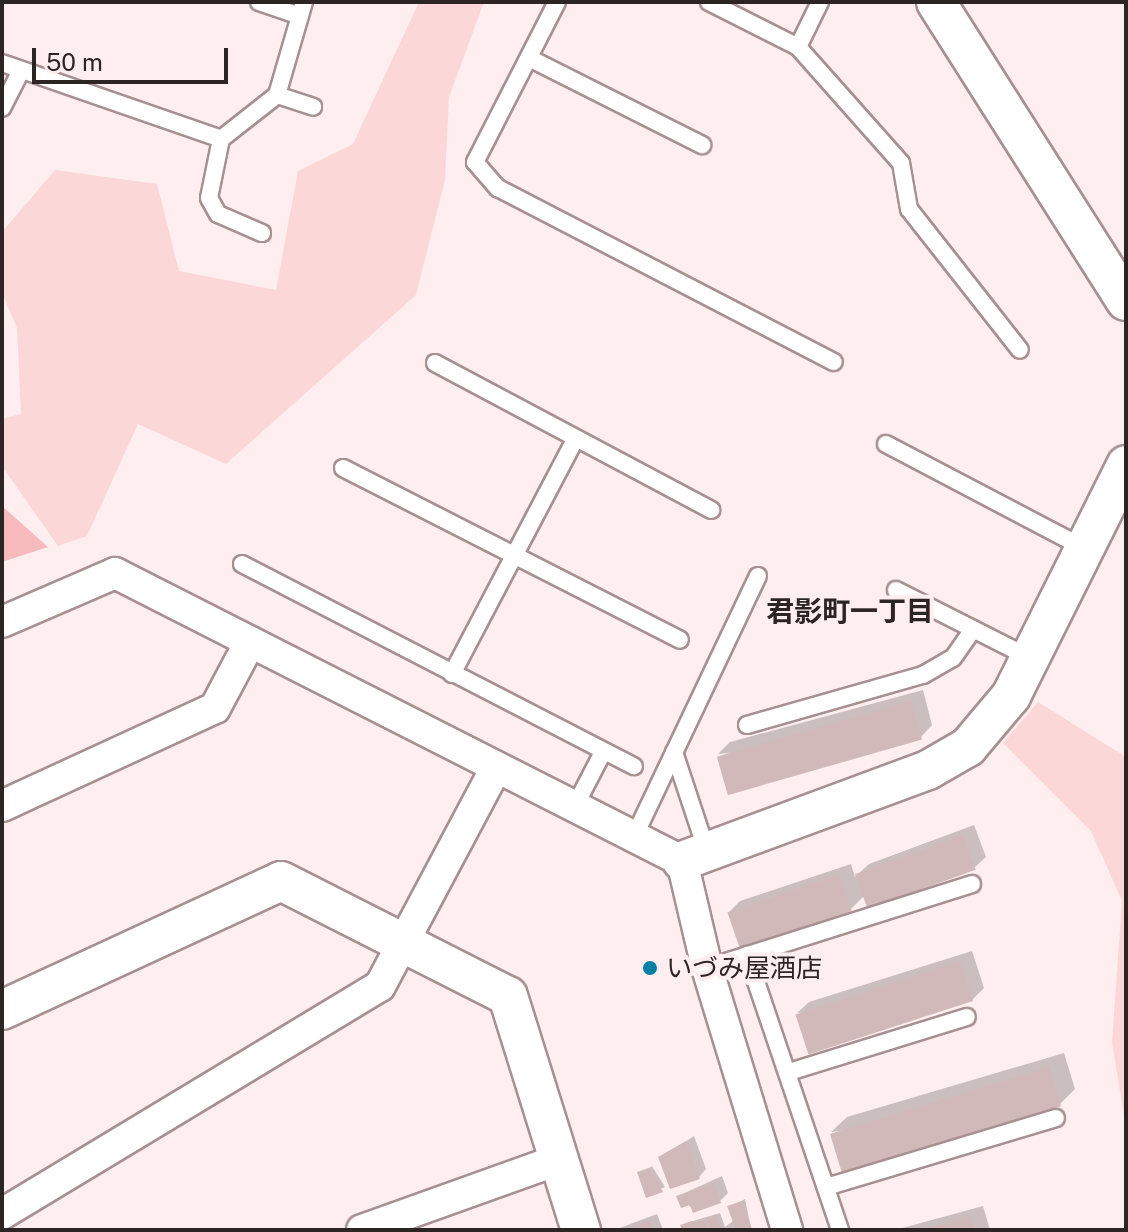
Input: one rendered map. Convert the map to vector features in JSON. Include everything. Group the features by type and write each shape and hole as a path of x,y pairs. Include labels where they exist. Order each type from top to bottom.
{"street":[{"path":"936,2 1126,301"},
{"path":"2,622 115,573 495,770 634,837 695,856 928,770 968,747 1011,696 1126,465"},
{"path":"2,806 215,708 250,642"},
{"path":"2,1214 380,986 495,770"},
{"path":"695,856 707,968 787,1230"},
{"path":"2,1010 281,881 508,996 581,1230"},
{"path":"362,1230 558,1160"}],"lane":[{"path":"259,2 302,9 277,95 221,139 209,198 218,214 262,233"},
{"path":"557,2 475,162 498,188 834,362"},
{"path":"709,2 798,47 901,163 909,209 1020,350"},
{"path":"798,47 820,2"},
{"path":"529,58 702,145"},
{"path":"2,63 20,73 221,139"},
{"path":"2,108 20,73"},
{"path":"277,95 313,107"},
{"path":"435,363 711,510"},
{"path":"452,674 575,440"},
{"path":"886,444 1084,548"},
{"path":"343,468 680,640"},
{"path":"242,564 634,766"},
{"path":"634,837 758,576"},
{"path":"896,590 1030,658"},
{"path":"747,725 923,675 953,658 973,629"},
{"path":"574,808 603,752"},
{"path":"674,752 695,856"},
{"path":"707,968 972,884"},
{"path":"747,955 840,1230"},
{"path":"789,1072 967,1017"},
{"path":"826,1187 1056,1118"}],"shaded area":[{"path":"419,2 484,2 449,97 445,180 416,295 226,464 138,424 87,536 58,546 2,466 2,419 21,414 17,328 2,293 2,232 55,170 157,184 179,271 276,290 298,171 353,144"},
{"path":"2,506 48,547 2,562"},
{"path":"1038,702 1126,757 1126,1127 1112,1043 1122,901 1091,831 1003,743"}],"building":[{"path":"911,701 922,739 728,795 717,757"},
{"path":"963,835 976,870 868,909 855,874"},
{"path":"839,874 852,911 740,949 727,912"},
{"path":"960,961 973,1001 808,1054 795,1014"},
{"path":"1049,1067 1061,1106 842,1173 830,1134"},
{"path":"686,1141 700,1179 670,1189 658,1157"},
{"path":"649,1168 663,1192 646,1198 637,1172"},
{"path":"714,1183 721,1203 693,1213 690,1205 681,1208 676,1196"},
{"path":"742,1201 750,1230 736,1230 727,1206"},
{"path":"716,1215 722,1230 711,1230 707,1218"},
{"path":"971,1216 975,1230 924,1230 924,1229"},
{"path":"705,1219 709,1230 697,1230 695,1223"},
{"path":"650,1221 653,1230 624,1230"},
{"path":"692,1221 696,1230 682,1230 680,1225"}],"place":[{"name":"いづみ屋酒店","path":"650,968"}],"district":[{"name":"君影町一丁目","path":"850,611"}]}
